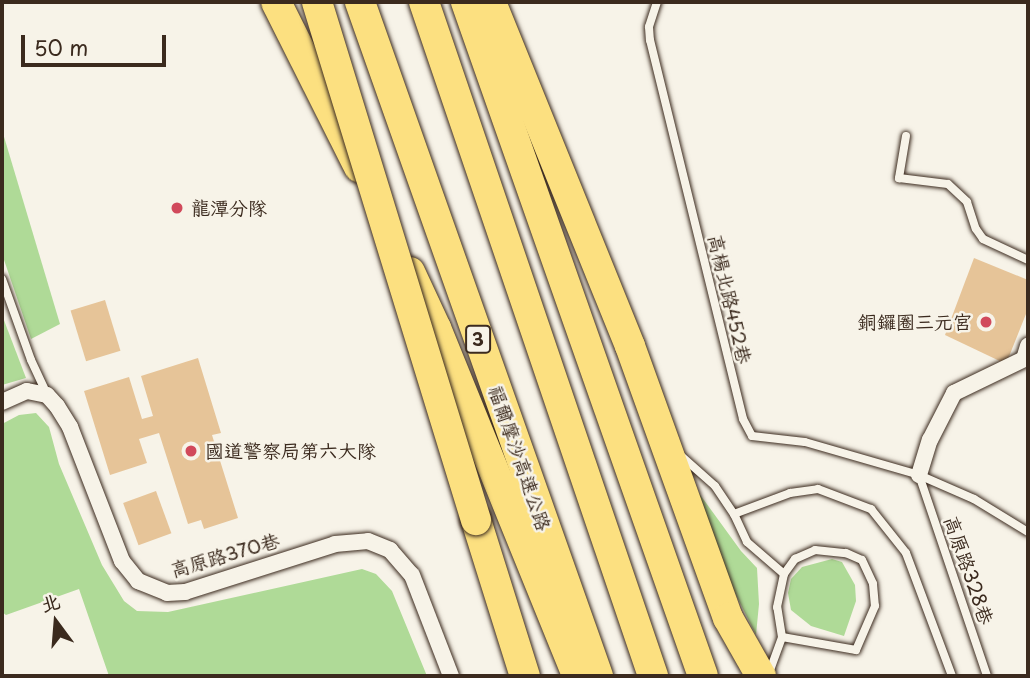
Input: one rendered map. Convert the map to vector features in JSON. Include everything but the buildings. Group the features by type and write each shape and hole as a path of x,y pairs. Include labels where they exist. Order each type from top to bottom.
{"highway":[{"path":"276,2 436,328 577,676"},
{"path":"317,2 525,676"},
{"name":"福爾摩沙高速公路","path":"360,2 598,676"},
{"path":"424,2 653,676"},
{"path":"466,2 703,676"},
{"path":"491,2 630,346 728,618 761,676"},
{"path":"714,579 725,636 743,676"}],"street":[{"path":"919,475 930,440 954,393 1024,359 1028,346"},
{"path":"2,402 27,391 47,395"},
{"name":"高原路370巷","path":"47,395 70,427 122,561 138,581 167,593 185,592 335,544 368,541 390,550 412,575 452,676"}],"lane":[{"name":"高楊北路452巷","path":"657,2 649,27 650,40 747,428 752,436 805,442 919,475"},
{"path":"906,136 899,178 948,184 967,202 976,229 983,239 1028,260"},
{"path":"2,279 31,360 47,395"},
{"path":"666,446 692,463 715,486 734,514 747,542 784,574"},
{"path":"919,475 974,499 1028,532"},
{"name":"高原路328巷","path":"919,475 987,676"},
{"path":"734,514 790,493 818,489 871,509 906,554 952,676"},
{"path":"768,676 782,637 777,607 784,574 795,559 816,550 846,553 862,560 873,584 875,606 856,650 782,637"}],"green space":[{"path":"2,130 60,324 31,339 2,254"},
{"path":"2,315 26,378 2,385"},
{"path":"36,413 49,427 59,464 102,565 124,601 137,611 168,612 362,569 376,574 392,591 427,676 109,676 79,589 6,615 2,612 2,424 19,415"},
{"path":"693,485 741,551 757,568 759,604 756,635 711,545"},
{"path":"832,559 842,562 855,585 856,601 844,636 811,626 791,610 788,593 791,579 802,567"}],"place":[{"name":"龍潭分隊","path":"177,208"},
{"name":"銅鑼圈三元宮","path":"986,322"},
{"name":"國道警察局第六大隊","path":"191,451"}]}
